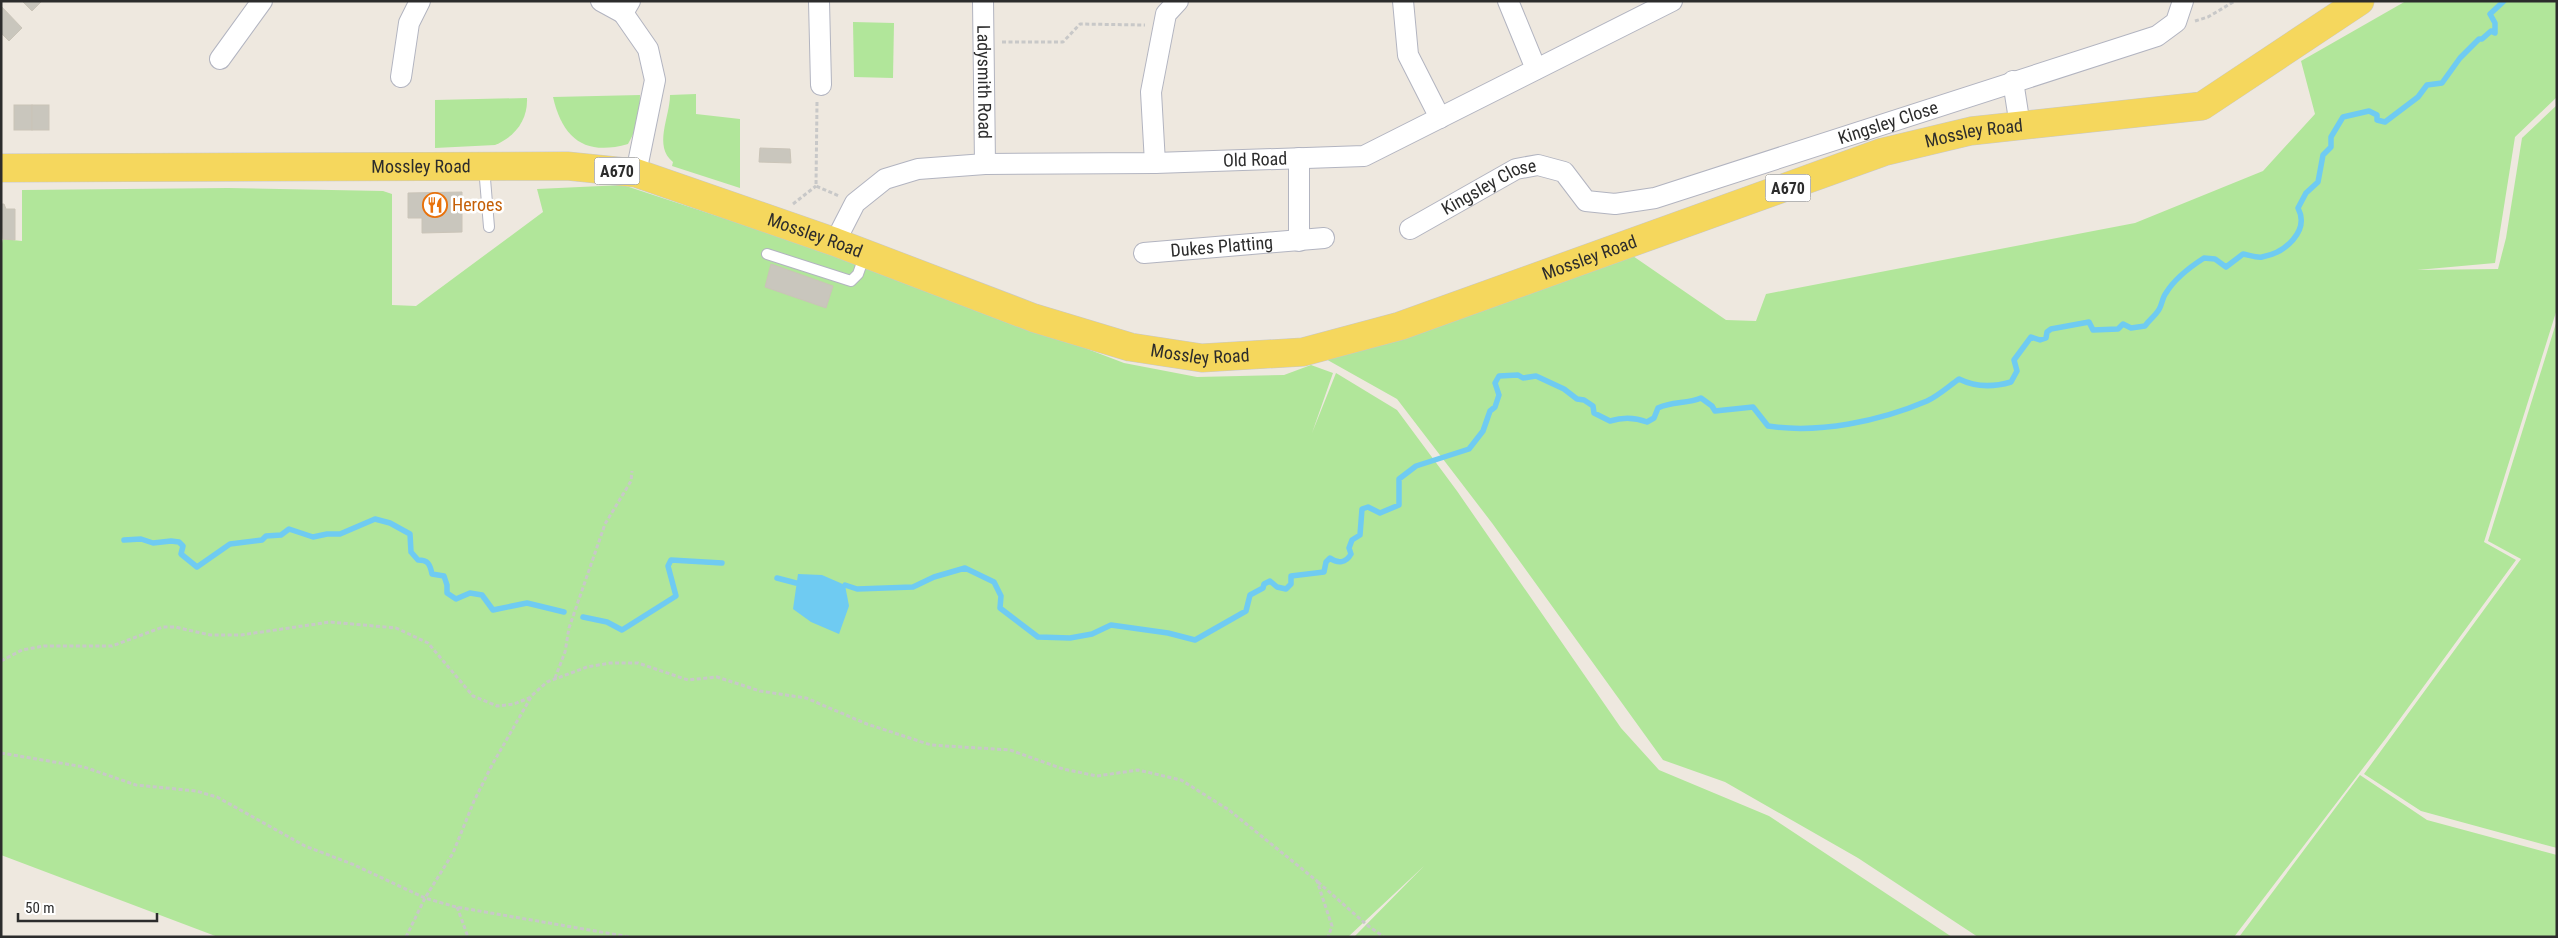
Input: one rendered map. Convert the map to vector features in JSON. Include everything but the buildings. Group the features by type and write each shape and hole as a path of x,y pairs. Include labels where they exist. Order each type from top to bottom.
{"main road":[{"name":"Mossley Road","path":"1,168 567,166 636,173 835,242 1034,318 1130,347 1202,358 1303,352 1400,326 1744,204 1883,152 1972,131 2202,106 2360,1"}],"street":[{"path":"220,59 262,1"},
{"path":"401,77 409,23 420,1"},
{"path":"601,1 626,7 648,49 656,80 636,173"},
{"path":"819,1 821,85"},
{"name":"Ladysmith Road","path":"983,1 985,164"},
{"path":"1155,163 1151,92 1166,14 1178,1"},
{"path":"1403,1 1408,55 1440,118"},
{"path":"1508,1 1536,70"},
{"name":"Old Road","path":"835,242 855,203 885,179 918,169 985,164 1155,163 1364,156 1672,1"},
{"path":"2176,22 2183,1"},
{"name":"Kingsley Close","path":"1410,229 1516,169 1538,165 1564,172 1586,201 1615,204 1655,198 2157,36 2176,22"},
{"path":"2013,81 2020,126"},
{"name":"Dukes Platting","path":"1299,158 1299,241"},
{"path":"1734,171 1744,204"},
{"name":"Dukes Platting","path":"1144,254 1324,238"}],"lane":[{"path":"484,166 489,227"},
{"path":"767,254 851,281 858,274 865,253"}],"path":[{"path":"2176,22 2181,24 2208,17 2235,1"},
{"path":"984,42 1063,42 1080,24 1164,25"},
{"path":"821,85 815,110 816,186 855,203"},
{"path":"555,679 565,652 569,628 605,524 631,481 632,471"},
{"path":"1,661 22,650 44,646 112,646 163,628 175,627 210,634 241,635 330,622 396,628 428,643 473,696 498,706 514,704 555,679 587,667 610,663 638,664 688,680 717,678 760,691 806,698 867,724 931,745 1010,750 1063,769 1097,776 1138,770 1181,780 1229,810 1384,937"},
{"path":"406,937 425,898 453,853 474,801 533,694"},
{"path":"1,752 84,767 136,785 196,791 217,797 304,846 352,864 425,898 456,906 630,937"},
{"path":"1317,881 1332,926 1328,937"},
{"path":"456,906 468,937"}],"green space":[{"path":"2406,1 2557,1 2557,97 2515,137 2495,263 2417,270 2498,269 2506,238 2522,138 2557,105 2557,309 2484,542 2516,560 2386,738 2234,937 1978,937 1858,858 1725,782 1663,760 1492,523 1397,399 1324,358 1630,254 1726,320 1756,321 1766,294 2135,223 2263,171 2315,114 2301,61"},
{"path":"853,22 894,23 893,78 854,77"},
{"path":"696,94 696,114 740,119 740,188 672,166 673,162 667,155 663,140 670,95"},
{"path":"640,95 639,123 628,144 600,148 588,146 570,134 557,112 553,97"},
{"path":"527,98 523,120 519,127 502,142 495,145 435,148 435,100"},
{"path":"623,185 881,270 1124,363 1197,377 1284,375 1311,365 1333,373 1312,433 1336,373 1397,410 1457,491 1621,728 1659,770 1769,816 1952,937 1354,937 1424,866 1348,937 218,937 1,855 1,247 3,239 22,241 22,190 228,188 383,191 392,194 392,305 416,306 543,212 537,189"},
{"path":"2557,320 2557,848 2421,811 2364,774 2521,559 2488,541"},
{"path":"2360,775 2427,820 2557,855 2557,937 2239,937"}],"water":[{"path":"798,574 822,575 845,585 849,606 839,634 811,622 793,609"}],"waterway":[{"path":"845,585 857,589 913,587 934,577 965,568 994,582 1001,596 1000,608 1038,637 1070,638 1092,634 1111,625 1168,633 1195,640 1246,611 1250,595 1263,588 1264,584 1270,581 1277,587 1286,589 1291,584 1291,576 1324,572 1326,562 1330,558 1339,562 1347,559 1351,554 1349,548 1352,540 1360,535 1362,509 1368,507 1380,513 1399,505 1399,479 1416,466 1469,449 1483,431 1490,411 1495,407 1499,395 1495,383 1499,376 1518,375 1523,378 1536,376 1564,389 1577,399 1584,400 1593,406 1594,413 1610,421 1629,418 1647,422 1654,418 1658,408 1701,398 1712,406 1715,411 1753,407 1768,426 1788,428 1828,427 1869,420 1890,414 1931,399 1959,379 1971,384 1985,385 2011,382 2017,371 2014,360 2031,337 2040,340 2046,338 2047,332 2051,329 2089,322 2093,330 2118,329 2123,324 2131,328 2145,326 2159,309 2165,295 2174,282 2204,258 2215,259 2226,267 2243,254 2262,257 2271,255 2287,246 2298,233 2301,225 2298,208 2306,193 2318,182 2323,155 2331,147 2331,137 2343,117 2369,111 2377,115 2377,120 2385,122 2418,97 2427,85 2442,83 2460,58 2479,39 2482,39 2491,31 2495,33 2495,23 2490,14 2504,1"},
{"path":"124,540 141,539 153,543 179,542 183,546 181,554 197,567 230,544 262,540 266,536 281,535 289,529 313,537 340,534 375,519 390,523 410,534 411,552 418,560 428,563 432,574 444,576 447,593 456,599 470,593 482,595 493,610 527,603 564,612"},
{"path":"583,617 607,622 622,630 676,596 668,566 671,560 722,563"},
{"path":"777,578 796,583"}],"place":[{"name":"Heroes","path":"435,205"}]}
